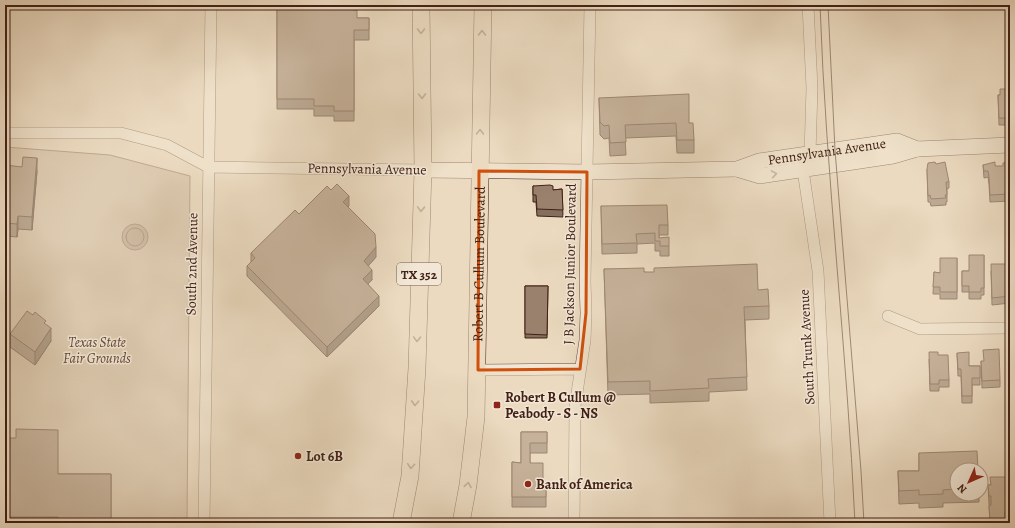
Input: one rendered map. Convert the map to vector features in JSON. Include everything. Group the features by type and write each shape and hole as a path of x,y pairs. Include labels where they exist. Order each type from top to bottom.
{"main road":[{"name":"TX 352","path":"401,523 410,476 414,427 423,170 421,5"},
{"name":"Robert B Cullum Boulevard","path":"461,523 472,451 478,370 479,171 483,5"}],"street":[{"name":"South 2nd Avenue","path":"204,523 211,5"},
{"name":"J B Jackson Junior Boulevard","path":"574,523 575,406 586,313 586,172 590,5"},
{"path":"808,5 812,88 810,154"},
{"name":"Pennsylvania Avenue","path":"5,133 121,133 167,145 208,167 586,172 737,169 760,176 892,156 916,148 1010,145"},
{"name":"Pennsylvania Avenue","path":"737,169 759,161 897,141 916,148"},
{"name":"South Trunk Avenue","path":"803,170 818,271 830,523"},
{"path":"888,316 920,329 1010,328"},
{"path":"478,370 580,369"}],"highlighted area":[{"path":"479,171 587,172 586,313 580,369 478,370"}],"green space":[{"name":"Texas State Fair Grounds","path":"5,147 110,155 190,176 187,523 5,523"}],"water":[{"path":"135,224 144,228 148,237 144,246 135,250 126,246 122,237 126,228"}],"building":[{"path":"280,5 353,5 353,10 357,10 357,18 369,18 369,30 354,30 354,111 334,111 334,106 314,106 314,99 277,99 277,7 280,7"},
{"path":"1000,89 1010,89 1010,118 999,118 998,95 1000,95"},
{"path":"689,94 689,123 693,123 694,140 677,140 676,123 625,125 626,142 610,143 609,125 604,126 600,122 599,98"},
{"path":"23,157 37,158 32,217 18,216 17,224 5,223 5,165 22,167"},
{"path":"935,162 936,164 945,162 949,182 946,182 946,198 931,199 930,195 928,196 928,163"},
{"path":"995,162 995,166 1003,166 1003,163 1009,162 1010,194 990,195 988,171 984,171 983,165"},
{"path":"337,184 349,196 343,202 375,234 376,247 364,261 372,270 363,279 379,296 327,347 247,266 255,258 251,253 295,210 299,214 327,186 331,190"},
{"path":"533,186 553,186 553,190 562,189 563,210 537,209 536,195 533,195"},
{"path":"667,205 668,225 659,225 659,238 669,237 669,246 660,246 660,241 655,241 655,233 636,234 637,243 602,244 601,206"},
{"path":"969,255 984,255 984,288 981,288 981,292 969,292 969,286 962,286 962,271 969,271"},
{"path":"940,258 957,258 957,292 940,292 940,287 933,287 934,272 940,273"},
{"path":"757,264 758,290 768,289 769,306 744,307 747,377 708,379 709,388 650,391 650,381 608,382 604,269 644,268 644,272 654,272 654,268"},
{"path":"991,264 1010,264 1010,296 992,298"},
{"path":"525,286 548,286 547,335 525,334"},
{"path":"27,311 33,315 35,312 46,321 44,323 51,328 35,352 10,334"},
{"path":"999,349 1000,380 982,381 981,361 984,361 983,350"},
{"path":"929,352 938,352 938,355 948,355 949,380 939,380 939,384 930,384"},
{"path":"969,352 969,366 980,366 980,378 972,378 972,396 962,396 961,369 958,369 957,353"},
{"path":"16,429 58,430 58,474 111,474 111,521 58,519 58,517 5,517 5,438 16,438"},
{"name":"Bank of America","path":"521,432 547,432 547,443 530,443 530,463 543,463 543,485 546,485 546,497 512,497 512,462 521,463"},
{"path":"977,451 978,462 949,462 949,490 943,490 943,494 919,495 919,490 899,491 898,471 919,471 919,453"},
{"path":"990,477 1010,477 1010,512 1005,512 1005,521 990,522 989,506 991,505 991,496 989,496 989,485 991,485"}],"tram line":[{"path":"820,5 827,135 847,393 855,523"},
{"path":"828,5 835,150 864,523"}],"place":[{"name":"Robert B Cullum @ Peabody - S - NS","path":"497,405"},
{"name":"Lot 6B","path":"298,456"},
{"name":"Bank of America","path":"528,484"}]}
